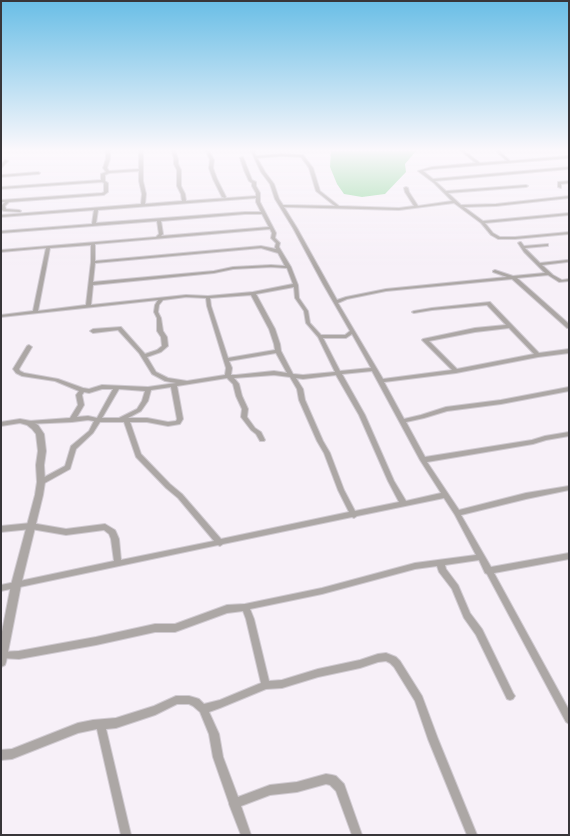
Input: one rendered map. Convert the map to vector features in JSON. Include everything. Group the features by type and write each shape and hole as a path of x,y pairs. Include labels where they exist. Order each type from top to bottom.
{"street":[{"path":"4,201 103,194 106,190"},
{"path":"143,190 143,205"},
{"path":"181,190 183,194 183,202"},
{"path":"221,190 224,197"},
{"path":"256,190 258,199 274,233 273,238 278,243 277,247 295,286 297,298 306,311 308,323 320,337 338,373 362,415 391,481 404,504"},
{"path":"274,190 277,198 381,381 423,460 457,513 481,556 569,719"},
{"path":"318,190 338,207"},
{"path":"406,190 417,207"},
{"path":"445,192 472,190"},
{"path":"445,192 455,202 482,222 492,234 499,238 569,233"},
{"path":"1,197 7,199 4,201 4,210 21,211 26,214"},
{"path":"218,200 224,197 231,199"},
{"path":"1,216 249,197 258,199"},
{"path":"460,206 503,205 569,197"},
{"path":"564,198 569,201"},
{"path":"282,206 399,209 455,202"},
{"path":"94,225 96,209"},
{"path":"1,232 245,213 264,213"},
{"path":"482,222 568,215"},
{"path":"158,237 161,234 159,220"},
{"path":"1,257 2,251 271,228"},
{"path":"88,307 94,262 93,243"},
{"path":"520,243 524,246 525,251 549,274 561,282 569,280"},
{"path":"524,246 547,245"},
{"path":"35,312 48,247"},
{"path":"94,262 264,247 280,253"},
{"path":"538,264 567,261"},
{"path":"91,284 219,271 233,268 286,265"},
{"path":"495,271 514,278 569,326"},
{"path":"336,302 357,295 386,290 549,274"},
{"path":"1,316 157,301 186,296 253,293 295,286"},
{"path":"253,293 272,329 278,351 300,389 302,400 320,441 327,453 341,490 354,515"},
{"path":"208,296 208,306 229,368 228,376"},
{"path":"144,356 159,351 165,346 164,337 160,331 159,318 156,312 157,301"},
{"path":"414,312 488,303 538,354"},
{"path":"456,371 425,340 474,330 510,326"},
{"path":"93,330 118,328 144,356 151,370 160,377 167,380 189,382"},
{"path":"320,337 346,336 353,331"},
{"path":"29,347 16,369 18,372 56,380 82,390 89,391 102,387 148,389 174,386 189,382 228,376 236,377 274,373 303,377 374,369"},
{"path":"226,360 278,351"},
{"path":"381,381 456,371 538,354 569,351"},
{"path":"228,376 236,384 239,396 245,409 244,417 252,429 259,433 262,440"},
{"path":"1,424 20,421 29,423 88,418 127,421 147,420 168,424 178,423 180,419 174,386"},
{"path":"41,482 68,467 73,448 91,432 117,388"},
{"path":"118,420 138,410 144,401 148,389"},
{"path":"403,421 422,417 446,409 501,402 569,389"},
{"path":"72,420 81,404 79,395 82,390"},
{"path":"127,421 138,455 168,486 180,496 220,543"},
{"path":"29,423 35,427 40,434 42,451 40,465 41,482 32,526 26,540 16,585 2,659 155,628 175,628 220,610 245,607 322,591 415,566 481,556"},
{"path":"423,460 533,442 545,438 569,434"},
{"path":"457,513 526,496 569,488"},
{"path":"1,588 445,495"},
{"path":"1,529 32,526 66,532 105,527 112,532 115,539 118,563"},
{"path":"488,571 569,556"},
{"path":"440,562 442,570 455,587 467,615 479,632 510,696"},
{"path":"245,607 250,619 266,685"},
{"path":"203,709 220,704 266,685 282,684 318,673 360,664 378,658 386,657 393,660 398,664 419,699 433,739 472,835"},
{"path":"1,755 12,754 78,728 116,723 154,710 176,700 189,700 196,702 203,709 214,734 218,757 246,835"},
{"path":"100,725 103,732 126,835"},
{"path":"234,804 270,790 297,786 326,778 332,780 340,788 357,835"}],"green space":[{"path":"341,190 389,190 385,194 362,197 344,194"}]}
